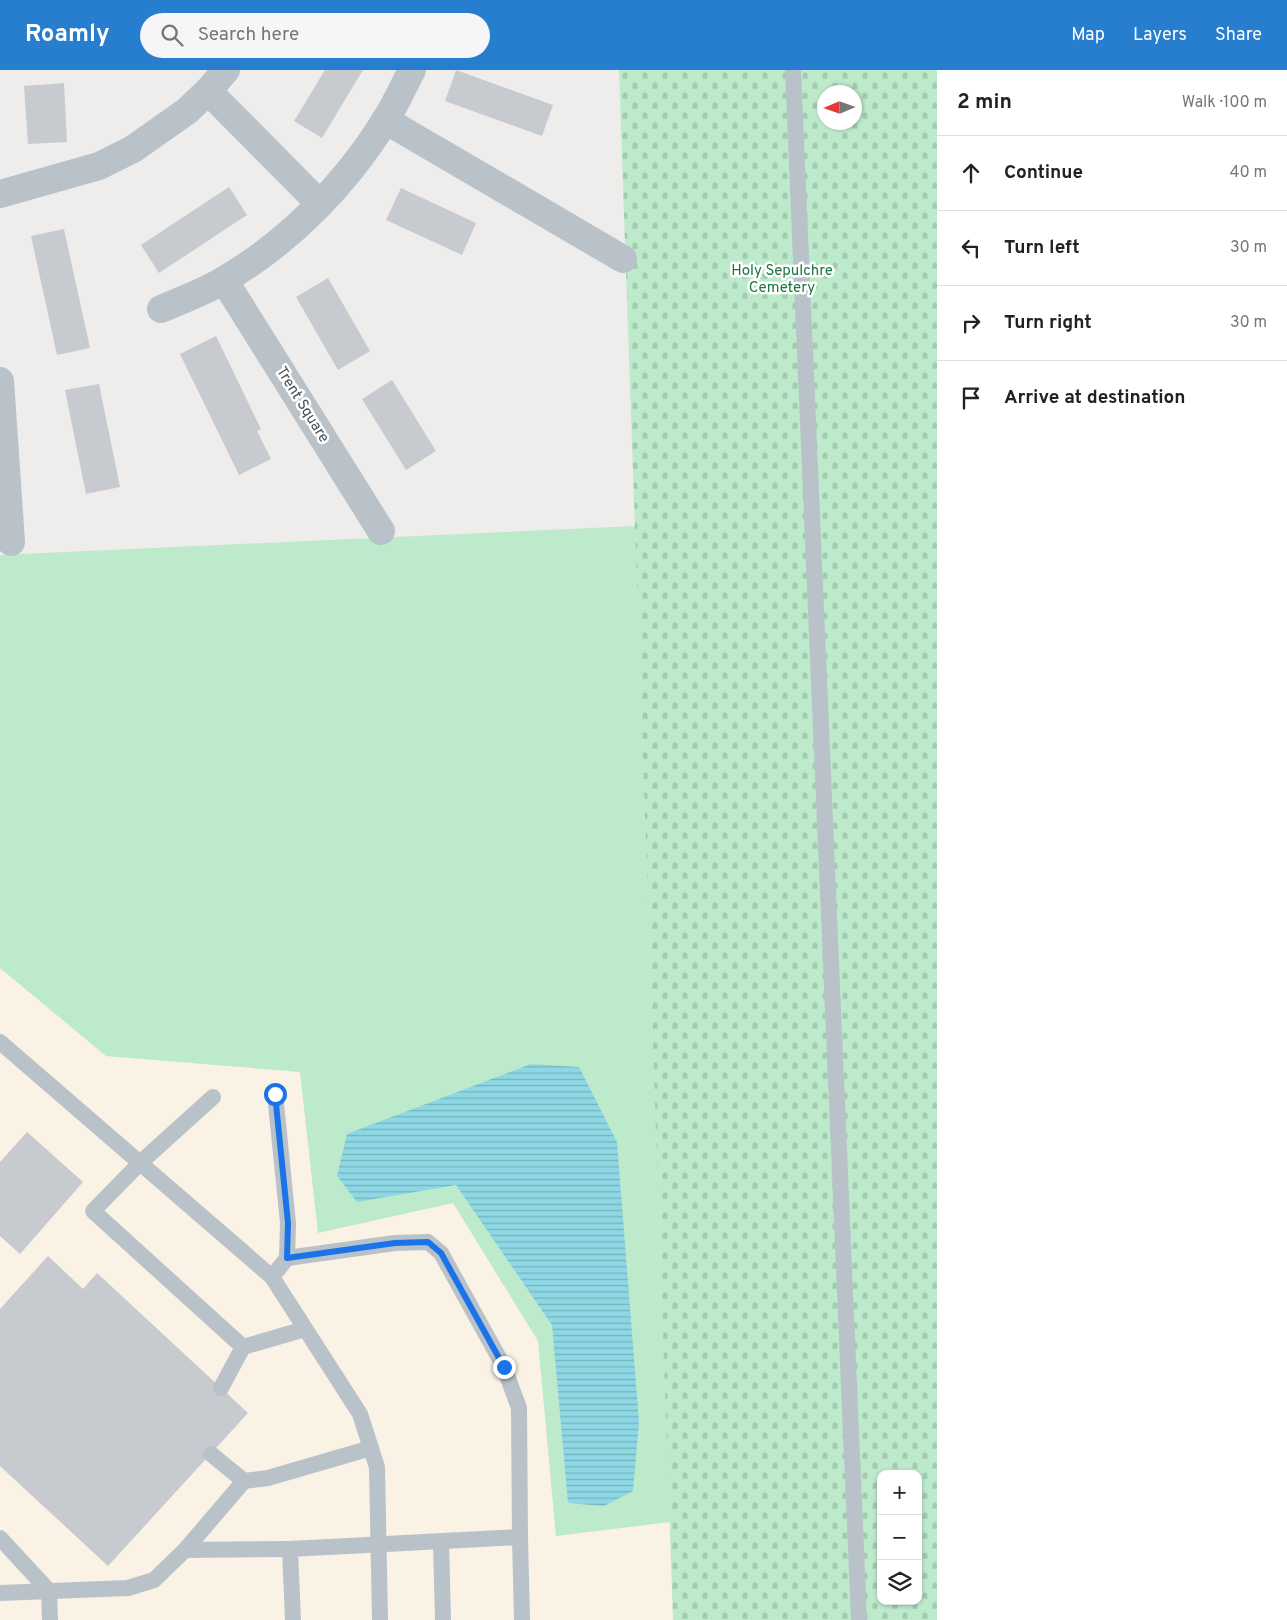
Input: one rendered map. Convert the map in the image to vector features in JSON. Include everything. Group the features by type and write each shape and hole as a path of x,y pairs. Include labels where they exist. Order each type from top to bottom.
{"street":[{"path":"0,194 99,166 133,149 187,111 226,70"},
{"path":"161,309 204,291 224,280 268,250 299,224 320,204 355,164 386,120 412,70"},
{"path":"208,91 320,204"},
{"path":"386,120 623,259"},
{"name":"Trent Square","path":"224,280 381,530"},
{"path":"0,381 11,542"}],"lane":[{"path":"793,70 859,1620"},
{"path":"0,1042 272,1277 360,1414 377,1467 380,1620"},
{"path":"272,1277 287,1258 288,1223 275,1094"},
{"path":"213,1097 140,1163 93,1212 243,1347"},
{"path":"287,1258 395,1243 428,1242 441,1253 504,1367 519,1408 522,1620"},
{"path":"221,1388 243,1347 305,1329"},
{"path":"0,1593 128,1588 154,1580 185,1550 244,1481 268,1478 371,1448"},
{"path":"211,1454 244,1481"},
{"path":"185,1550 290,1549 520,1537"},
{"path":"0,1538 49,1591 50,1620"},
{"path":"441,1542 443,1620"},
{"path":"290,1549 293,1620"}],"shaded area":[{"path":"0,968 106,1056 300,1072 318,1233 453,1203 538,1341 556,1536 670,1522 673,1620 0,1620"}],"green space":[{"name":"Holy Sepulchre Cemetery","path":"619,70 937,70 937,1620 673,1620"},
{"path":"635,526 670,1522 556,1536 538,1341 453,1203 318,1233 300,1072 106,1056 0,968 0,555"}],"water":[{"path":"531,1064 579,1067 617,1142 639,1422 633,1491 604,1506 568,1503 552,1325 456,1185 357,1202 337,1176 347,1134"}],"building":[{"path":"325,70 363,70 322,138 294,121"},
{"path":"456,70 553,105 542,136 445,101"},
{"path":"64,83 67,142 28,144 24,86"},
{"path":"229,187 247,215 159,273 141,245"},
{"path":"401,188 476,223 462,255 386,220"},
{"path":"64,229 90,348 57,355 31,236"},
{"path":"328,278 370,351 338,370 296,297"},
{"path":"216,336 261,429 257,431 271,459 239,475 180,354"},
{"path":"392,380 436,451 406,470 362,399"},
{"path":"99,384 120,487 86,494 65,390"},
{"path":"27,1132 83,1182 20,1254 0,1236 0,1162"},
{"path":"48,1256 83,1289 97,1273 248,1413 108,1566 0,1466 0,1309"}],"route":[{"path":"275,1094 288,1223 287,1258 395,1243 428,1242 441,1253 504,1367"}]}
